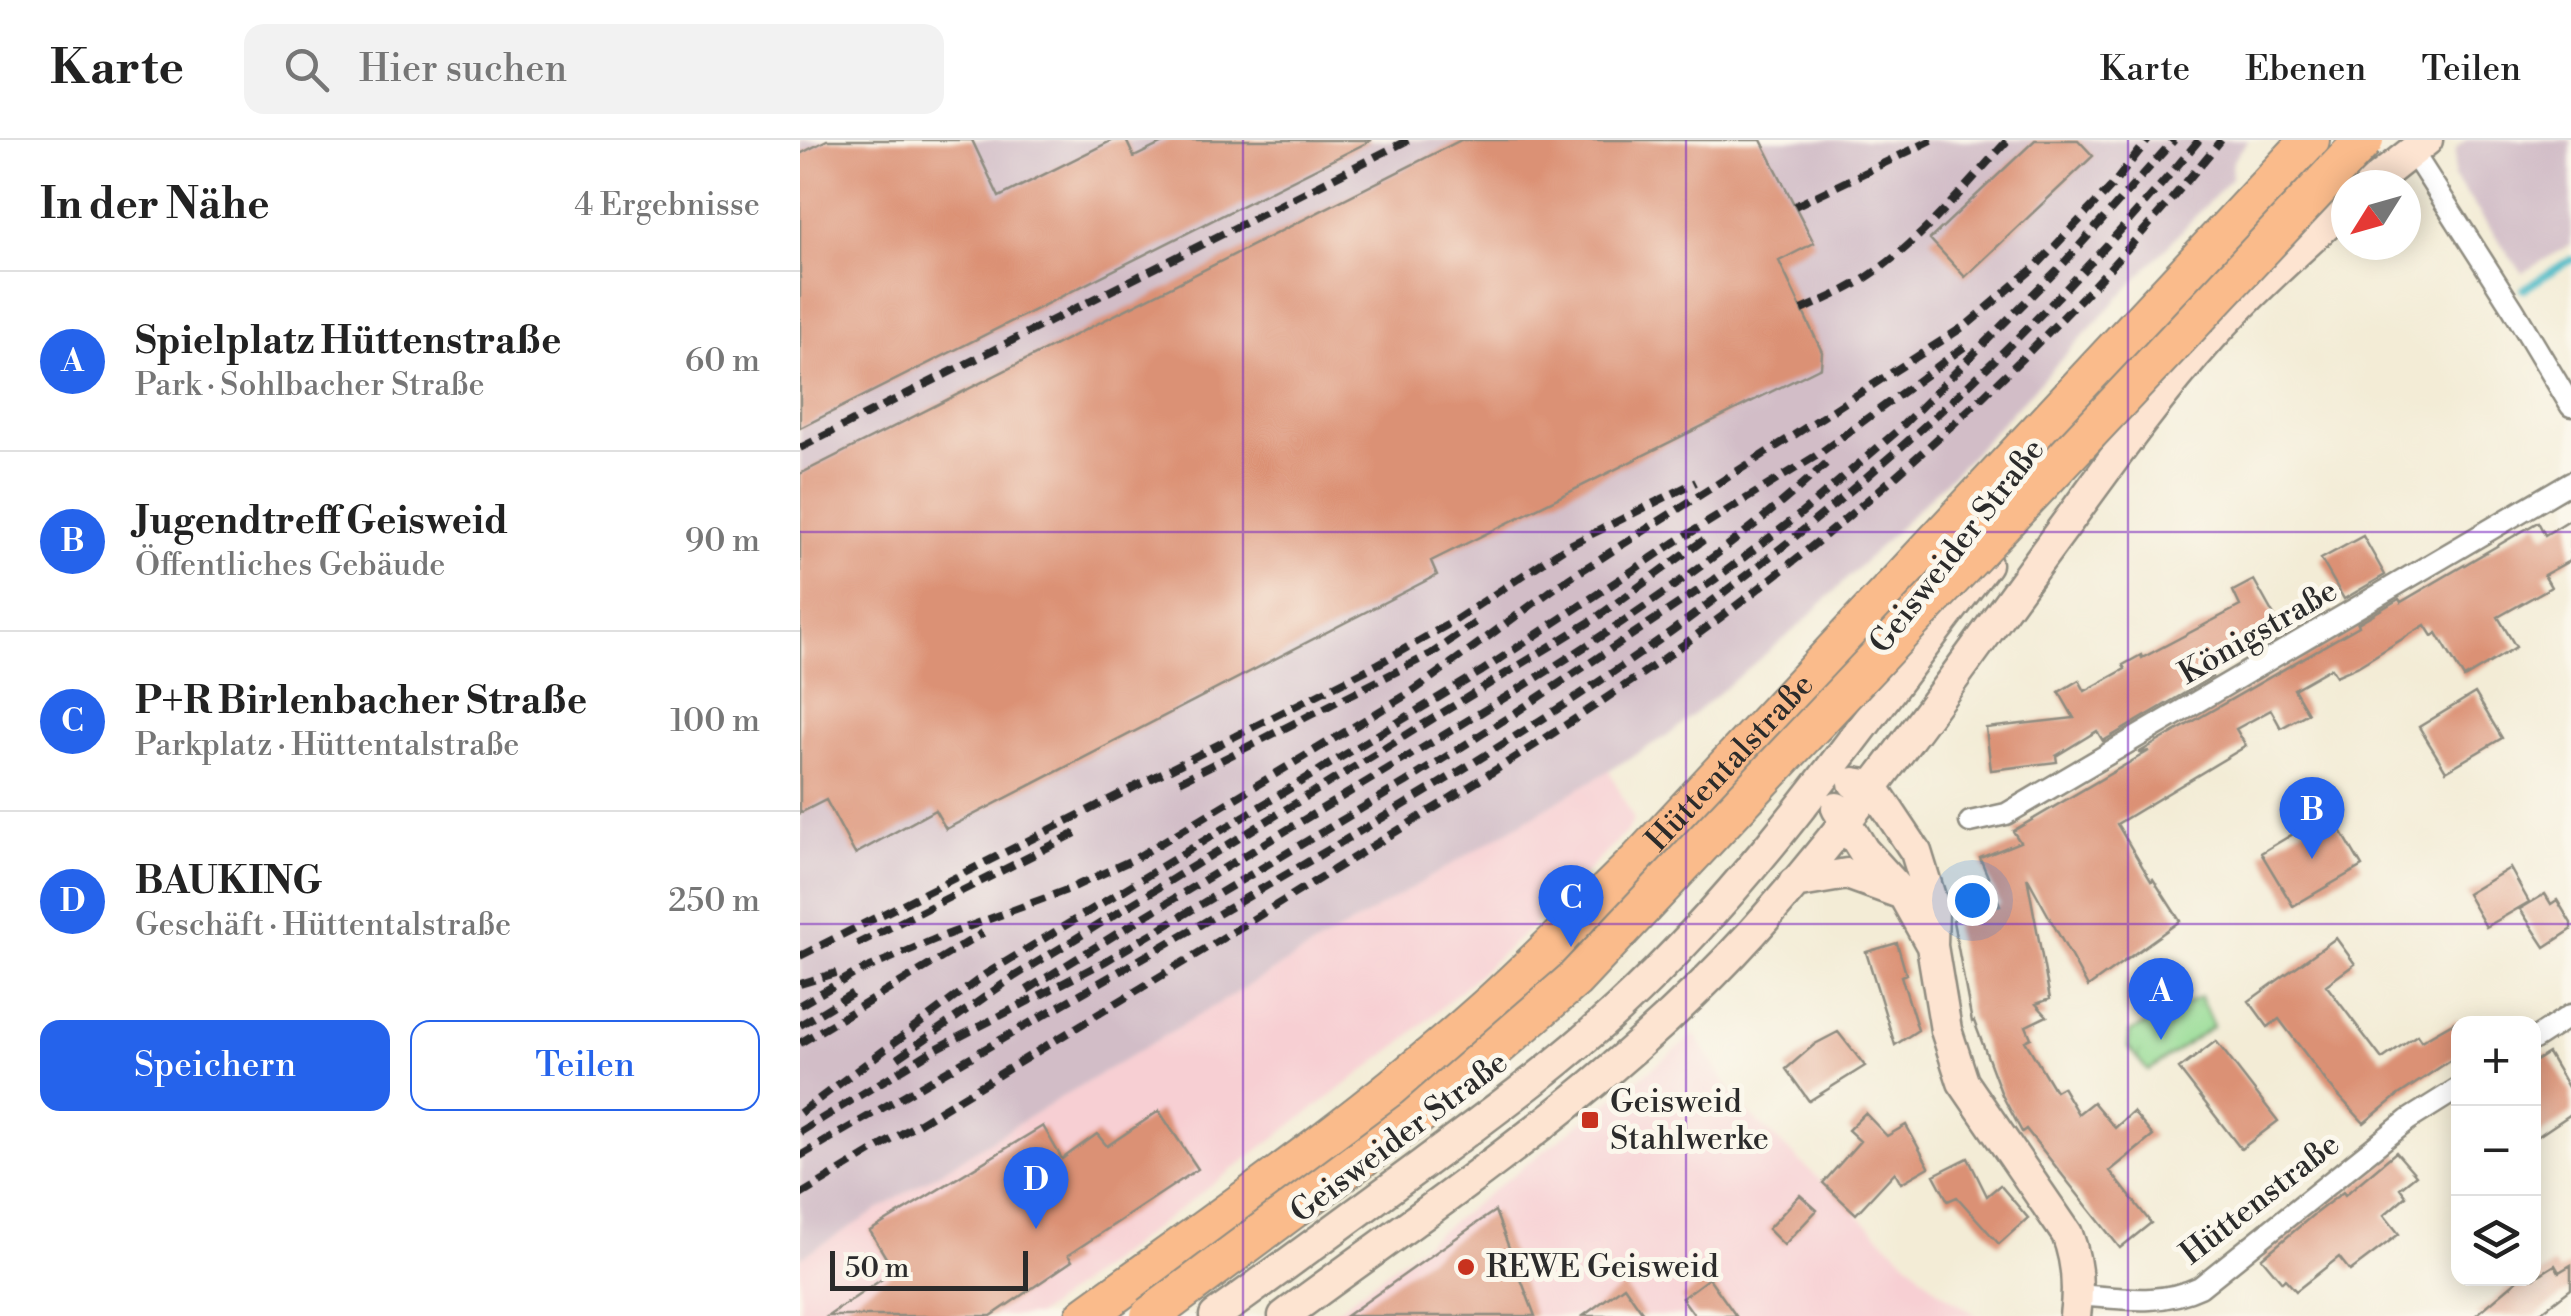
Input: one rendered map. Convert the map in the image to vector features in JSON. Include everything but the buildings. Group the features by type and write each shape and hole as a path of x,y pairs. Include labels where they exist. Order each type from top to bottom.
{"highway":[{"name":"Hüttentalstraße","path":"1086,1316 1285,1171 1484,1010 1548,951 1639,860 2310,140"},
{"name":"Hüttentalstraße","path":"1150,1316 1414,1119 1574,980 2363,140"}],"main road":[{"name":"Geisweider Straße","path":"1215,1316 1522,1091 1619,1008 1689,936 1824,778 2186,309 2303,190 2363,140"},
{"path":"2388,170 2419,145"},
{"path":"1284,1316 1546,1124 1694,995 1844,822 2132,433 2178,377 2212,336 2331,221"},
{"path":"1824,778 1872,786 1916,852 1934,907 1932,946 1946,1030 1963,1082 2067,1234 2074,1259 2076,1305"},
{"path":"1824,778 1844,822 1902,894 1932,946"},
{"path":"1794,884 1847,874 1902,894"},
{"path":"1619,1008 1644,1042"}],"street":[{"path":"2419,145 2571,406"},
{"name":"Königstraße","path":"1970,822 2006,814 2571,482"},
{"path":"2541,1034 2571,1015"},
{"name":"Hüttenstraße","path":"2076,1305 2178,1297 2200,1287 2408,1120 2451,1092"}],"shaded area":[{"path":"800,140 2249,140 2233,160 2231,178 1964,463 1800,625 1670,734 800,1258"},
{"path":"2466,140 2571,140 2571,244 2522,273 2454,177 2456,148"},
{"path":"1609,770 1634,820 1547,913 1400,1044 1037,1316 800,1316 800,1258"},
{"path":"1695,1035 1739,1104 1939,1291 1977,1316 1329,1316"}],"green space":[{"path":"2200,997 2213,1026 2148,1071 2128,1047 2130,1032"}],"waterway":[{"path":"2524,289 2571,259"}],"railway":[{"path":"800,448 1408,140"},
{"path":"1795,206 1932,140"},
{"path":"1802,310 1851,287 1886,264 1941,213 2008,140"},
{"path":"800,1005 856,973 1067,890 1136,858 1413,691 1559,585 1968,324 2036,266 2111,187 2148,140"},
{"path":"800,1132 932,1051 1104,962 1406,782 1714,580 1798,516 1896,432 2063,264 2174,140"},
{"path":"800,1156 1403,806 1564,705 1669,633 1813,522 1949,403 2078,276 2199,140"},
{"path":"800,1195 1477,781 1693,638 1810,548 1936,440 2113,265 2221,140"},
{"path":"800,1113 986,974 1482,671 1674,543 1816,456 1968,344"},
{"path":"1027,990 1574,654 1681,581 1831,459"},
{"path":"800,956 1378,664 1454,621 1566,547 1696,482"},
{"path":"898,1058 1015,976 1593,620 1705,539"},
{"path":"1180,781 1431,654 1475,623"},
{"path":"857,944 1082,830"},
{"path":"800,1043 983,933"},
{"path":"800,984 839,972"},
{"path":"800,1025 853,993"}],"place":[{"name":"Jugendtreff Geisweid","path":"2312,859"},
{"name":"P+R Birlenbacher Straße","path":"1571,947"},
{"name":"Spielplatz Hüttenstraße","path":"2161,1040"},
{"name":"Geisweid Stahlwerke","path":"1590,1120"},
{"name":"BAUKING","path":"1036,1229"},
{"name":"REWE Geisweid","path":"1466,1267"}]}
